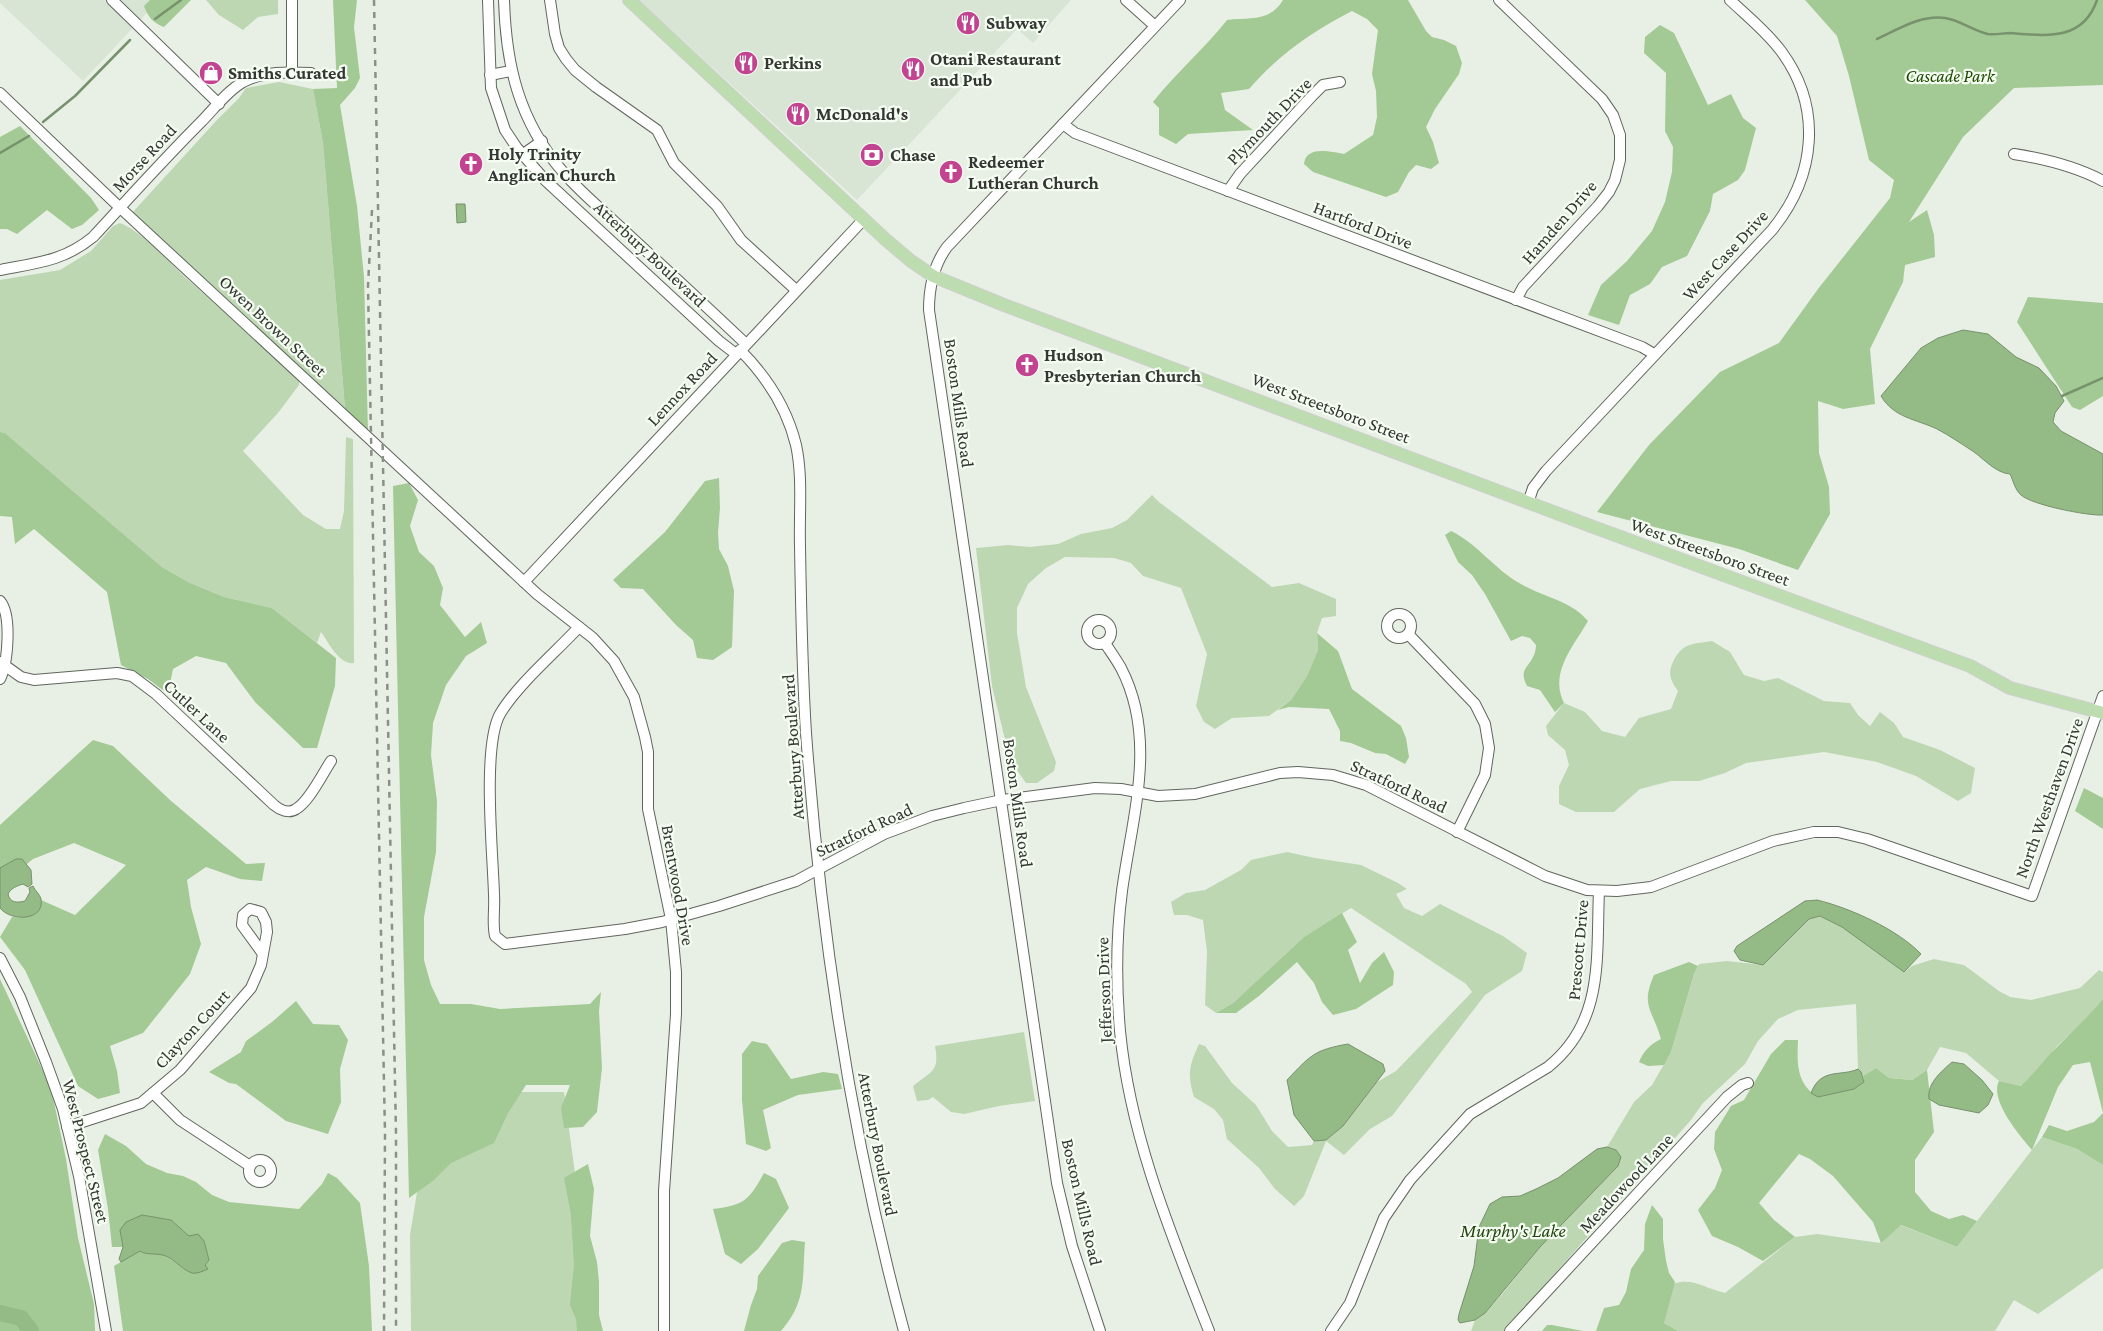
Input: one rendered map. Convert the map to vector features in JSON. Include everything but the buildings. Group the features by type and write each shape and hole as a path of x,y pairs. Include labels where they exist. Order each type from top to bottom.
{"main road":[{"name":"West Streetsboro Street","path":"629,0 864,219 911,261 933,276 1054,324 1214,382 1528,503 1970,666 2010,688 2100,712"}],"street":[{"path":"112,0 219,104"},
{"path":"292,0 292,72"},
{"name":"Atterbury Boulevard","path":"488,0 491,88 503,125 522,155 545,180 719,341 741,349"},
{"name":"Atterbury Boulevard","path":"504,0 507,53 511,71 522,106 542,141 574,183 741,349 774,392 784,411 796,445 800,470 802,637 808,751 824,928 844,1056 868,1184 904,1331"},
{"path":"550,0 559,48 570,64 597,88 657,130 674,163 717,206 741,240 796,290"},
{"path":"1126,0 1155,26"},
{"name":"Boston Mills Road","path":"1100,1331 1072,1246 1057,1183 930,310 930,285 938,261 947,247 1180,0"},
{"name":"Hamden Drive","path":"1499,0 1602,99 1617,123 1621,152 1615,180 1604,199 1522,287 1516,300"},
{"name":"West Case Drive","path":"1528,503 1533,488 1546,471 1785,214 1800,186 1807,161 1809,135 1807,114 1794,73 1772,40 1730,0"},
{"path":"490,75 511,71"},
{"name":"Morse Road","path":"0,270 47,261 69,254 93,237 219,104 243,82 260,75 292,72 311,73"},
{"name":"Plymouth Drive","path":"1228,191 1240,174 1323,85 1340,82"},
{"name":"Owen Brown Street","path":"0,93 524,582"},
{"name":"Hartford Drive","path":"1063,124 1075,134 1642,347 1654,354"},
{"path":"522,155 542,141"},
{"path":"2014,154 2064,164 2103,181"},
{"name":"Lennox Road","path":"524,582 864,219"},
{"name":"Brentwood Drive","path":"524,582 548,604 593,638 614,661 634,697 648,752 648,809 671,919 676,972 676,1014 664,1190 662,1265 664,1331"},
{"path":"0,601 6,615 0,678"},
{"name":"Stratford Road","path":"579,627 510,700 494,728 491,801 495,908 493,927 494,936 505,944 521,944 625,929 671,919 748,898 796,881 884,834 903,826 932,816 1002,800 1095,788 1110,788 1158,796 1195,794 1280,773 1317,773 1348,778 1366,785 1558,882 1587,890 1599,891"},
{"path":"1409,635 1475,704 1486,724 1489,748 1487,766 1482,782 1457,832"},
{"name":"Jefferson Drive","path":"1104,643 1121,669 1136,713 1141,742 1138,792 1122,894 1118,950 1118,1004 1123,1058 1132,1106 1145,1157 1209,1331"},
{"name":"Cutler Lane","path":"2,664 21,677 34,680 117,672 132,676 156,694 274,805 285,811 296,810 302,804 331,761"},
{"name":"North Westhaven Drive","path":"2032,896 2100,712 2103,696"},
{"name":"Prescott Drive","path":"1331,1331 1350,1303 1384,1218 1410,1180 1470,1114 1548,1067 1558,1059 1576,1037 1588,1012 1595,984 1599,891 1651,887 1774,841 1814,832 1838,832 1867,839 2032,896"},
{"name":"Clayton Court","path":"67,1127 141,1103 180,1070 251,988 263,954"},
{"name":"West Prospect Street","path":"0,958 20,997 46,1062 67,1127 79,1176 106,1331"},
{"name":"Meadowood Lane","path":"1510,1331 1727,1098 1742,1085 1748,1084"},
{"path":"153,1093 180,1120 250,1166"}],"shaded area":[{"path":"0,0 159,0 83,81 0,3"},
{"path":"206,0 278,0 278,14 258,17 243,30 219,15"},
{"path":"639,0 1071,0 1033,43 1017,29 857,200"},
{"path":"279,82 313,89 323,143 345,408 132,213 239,98 246,88"},
{"path":"120,223 145,239 299,380 299,385 278,413 243,451 303,515 326,529 340,529 344,511 346,437 353,439 354,663 344,661 339,657 321,632 317,643 272,608 224,597 188,582 162,567 5,433 0,432 0,280 60,270 91,251 113,226"},
{"path":"1152,495 1272,587 1299,583 1336,599 1336,616 1322,618 1317,633 1318,650 1307,676 1291,700 1269,716 1232,718 1215,729 1204,722 1196,706 1207,654 1181,588 1143,576 1131,563 1114,558 1065,557 1046,568 1028,584 1017,608 1017,633 1026,687 1056,762 1054,771 1037,783 1026,783 1010,760 992,686 976,548 1008,545 1030,547 1058,544 1081,534 1112,528 1127,520"},
{"path":"1712,641 1730,652 1744,675 1764,681 1778,678 1824,701 1850,703 1858,715 1870,726 1880,712 1894,723 1903,737 1940,750 1975,768 1971,793 1958,801 1916,776 1877,762 1824,752 1746,763 1725,773 1699,781 1671,781 1640,789 1614,812 1576,812 1559,804 1559,786 1569,765 1565,750 1548,735 1546,726 1564,703 1585,712 1602,731 1625,737 1639,718 1671,709 1678,691 1672,681 1670,670 1680,651 1693,644"},
{"path":"1287,852 1361,865 1407,889 1396,894 1404,908 1422,916 1440,904 1503,936 1527,953 1522,971 1485,995 1392,1116 1370,1129 1344,1155 1326,1141 1304,1196 1294,1206 1275,1189 1259,1168 1227,1139 1223,1120 1214,1109 1194,1097 1190,1082 1190,1070 1199,1044 1205,1046 1232,1083 1256,1105 1272,1131 1288,1147 1312,1145 1314,1141 1326,1140 1343,1126 1377,1082 1396,1071 1472,992 1466,984 1351,908 1304,937 1233,1003 1216,1013 1205,1005 1207,952 1203,920 1187,915 1174,915 1171,902 1186,893 1205,890 1241,870 1251,860"},
{"path":"1820,916 1842,927 1904,972 1912,966 1934,959 1964,965 2010,997 2031,1000 2080,988 2099,970 2103,972 2103,999 2088,1018 2057,1046 2038,1071 2021,1086 1999,1081 1966,1053 1940,1047 1927,1070 1912,1080 1889,1078 1876,1068 1863,1076 1858,1069 1856,1004 1798,1010 1778,1019 1758,1041 1745,1064 1703,1103 1691,1120 1504,1331 1471,1331 1475,1320 1485,1313 1503,1293 1540,1247 1618,1166 1616,1150 1607,1147 1634,1102 1652,1085 1671,1052 1694,974 1699,964 1727,961 1763,965 1809,919"},
{"path":"1024,1032 1035,1101 999,1106 964,1114 951,1112 933,1097 928,1100 917,1101 913,1086 933,1070 936,1061 935,1046"},
{"path":"428,1092 564,1092 577,1188 577,1331 411,1331 410,1235 424,1150"},
{"path":"2042,1137 2077,1149 2103,1165 2103,1268 2038,1314 2014,1300 1995,1331 1678,1331 1664,1323 1664,1288 1681,1282 1688,1282 1725,1293 1795,1237 1817,1234 1880,1243 1900,1225 1957,1247"}],"green space":[{"path":"150,0 191,0 164,27 157,24 147,13 144,6"},
{"path":"333,0 357,0 354,27 360,78 355,88 340,105 357,206 364,277 368,432 345,408 323,143 313,89 337,88"},
{"path":"1283,0 1408,0 1426,31 1432,37 1456,46 1462,63 1459,74 1435,109 1426,127 1439,163 1431,169 1416,165 1409,172 1398,192 1386,197 1313,172 1304,164 1309,154 1326,151 1344,154 1373,135 1377,117 1376,91 1372,74 1378,30 1367,19 1352,11 1296,45 1271,66 1249,89 1221,93 1225,110 1253,130 1188,134 1176,144 1159,135 1159,108 1153,102 1227,20 1265,16"},
{"name":"Cascade Park","path":"1805,0 2103,0 2103,85 2014,88 1963,137 1909,222 1927,210 1934,235 1935,257 1905,265 1903,282 1870,349 1875,404 1843,409 1818,401 1819,453 1829,487 1830,514 1798,570 1739,549 1597,512 1649,445 1720,372 1779,343 1818,289 1890,198 1894,180 1869,160 1849,76 1837,36"},
{"path":"1660,25 1674,33 1708,105 1731,94 1743,118 1756,128 1745,170 1738,180 1713,194 1710,211 1687,256 1662,267 1650,284 1630,295 1619,325 1588,315 1601,285 1627,261 1652,231 1665,202 1672,172 1673,147 1665,131 1666,73 1644,53 1645,37"},
{"path":"20,126 91,198 99,210 82,225 72,229 47,210 17,234 7,229 0,229 0,137"},
{"path":"2028,297 2103,303 2103,396 2080,410 2072,407 2017,322"},
{"path":"0,432 5,433 162,567 188,582 224,597 272,608 336,658 335,686 317,748 303,748 255,702 226,663 196,656 173,669 168,694 148,679 121,665 107,592 34,529 15,544 12,517 0,516"},
{"path":"719,478 719,549 728,566 734,591 732,647 713,660 697,658 693,640 676,625 643,589 621,588 613,580 665,532 705,481"},
{"path":"409,483 418,500 410,526 419,552 434,566 443,588 440,605 465,637 481,622 487,643 466,656 446,685 433,723 431,755 437,801 436,852 424,917 424,960 431,985 440,1004 471,1004 500,1009 590,1004 601,992 599,1011 602,1068 597,1112 583,1127 564,1128 561,1108 570,1085 526,1085 508,1113 494,1143 451,1163 434,1180 409,1198 393,486"},
{"path":"1451,531 1461,536 1512,578 1530,589 1566,604 1588,621 1570,650 1561,671 1559,681 1560,692 1564,703 1555,712 1540,690 1527,686 1525,681 1524,673 1534,656 1536,645 1530,638 1522,636 1511,641 1485,594 1472,575 1458,562 1445,535"},
{"path":"1317,633 1338,651 1352,689 1401,726 1406,738 1409,757 1405,764 1386,754 1375,753 1351,743 1340,741 1340,731 1329,709 1289,707 1278,710 1291,700 1307,676 1318,650"},
{"path":"93,740 113,746 170,800 246,864 265,863 262,881 240,879 206,867 187,880 191,907 201,944 190,974 143,1033 110,1046 117,1071 120,1093 98,1099 78,1086 25,970 0,937 12,917 31,915 38,909 41,900 75,915 126,865 74,843 33,859 0,886 0,825"},
{"path":"2084,788 2103,798 2103,829 2075,811"},
{"path":"1342,913 1357,942 1348,950 1360,983 1372,963 1384,952 1394,972 1393,985 1356,1009 1333,1015 1322,1002 1314,983 1297,962 1259,996 1236,1013 1216,1013 1233,1003 1304,937"},
{"path":"1689,962 1698,966 1671,1052 1664,1065 1648,1066 1639,1062 1647,1049 1661,1039 1648,1002 1648,994 1654,975"},
{"path":"0,979 51,1088 66,1159 78,1238 94,1304 95,1331 0,1331"},
{"path":"2103,999 2103,1113 2090,1062 2073,1065 2058,1087 2032,1150 2007,1117 2002,1107 1998,1098 1997,1089 1999,1081 2021,1086"},
{"path":"296,1001 313,1024 339,1025 348,1040 340,1069 341,1102 328,1134 286,1121 236,1084 229,1083 209,1072 241,1052 246,1041"},
{"path":"1785,1040 1798,1040 1799,1072 1805,1086 1818,1097 1854,1089 1864,1082 1863,1076 1876,1068 1889,1078 1912,1080 1927,1070 1934,1132 1915,1160 1915,1192 1931,1211 1949,1219 1963,1215 1977,1221 1957,1247 1901,1225 1881,1243 1873,1222 1833,1176 1810,1159 1799,1154 1759,1203 1774,1220 1795,1237 1763,1261 1738,1247 1712,1236 1698,1210 1715,1188 1722,1170 1714,1149 1715,1132 1731,1106 1744,1100 1771,1054"},
{"path":"752,1041 767,1044 791,1079 823,1072 838,1074 842,1089 798,1095 763,1110 771,1148 766,1151 746,1144 742,1100 742,1054"},
{"path":"2103,1113 2103,1165 2077,1149 2042,1137 2049,1125 2067,1131 2094,1122"},
{"path":"105,1134 126,1146 146,1164 167,1173 183,1176 196,1182 212,1195 229,1202 299,1209 322,1184 328,1173 337,1178 360,1203 369,1266 372,1331 123,1331 114,1266 140,1251 165,1256 189,1272 207,1269 205,1265 209,1260 204,1241 189,1236 171,1220 142,1215 120,1230 123,1247 112,1247 98,1150"},
{"path":"588,1164 594,1189 590,1236 597,1262 599,1315 603,1331 577,1331 576,1319 570,1305 574,1265 571,1215 564,1178"},
{"path":"764,1173 776,1179 789,1208 758,1249 741,1264 725,1254 713,1209 745,1200"},
{"path":"1652,1205 1663,1219 1666,1261 1669,1273 1675,1282 1664,1323 1678,1331 1596,1331 1604,1308 1619,1305 1626,1292 1631,1269 1644,1250 1645,1224"},
{"path":"792,1240 805,1242 802,1289 795,1310 781,1331 744,1331 757,1289 758,1276 782,1243"},
{"path":"1547,1325 1552,1325 1583,1331 1542,1331"}],"water":[{"path":"456,204 465,204 466,222 457,223"},
{"path":"1963,330 1988,334 2016,357 2039,368 2056,386 2064,401 2055,413 2053,422 2061,431 2103,454 2103,515 2060,509 2027,499 2017,490 2010,474 1995,469 1974,452 1942,432 1906,417 1886,403 1881,396 1921,348 1938,338"},
{"path":"16,859 22,859 31,870 32,884 28,887 23,884 14,887 8,894 10,899 14,902 25,901 30,892 29,888 33,886 41,899 41,906 38,912 26,917 12,916 0,908 0,868"},
{"path":"1817,900 1844,908 1886,928 1921,954 1904,972 1842,927 1820,916 1809,919 1763,965 1740,960 1734,951 1737,946 1805,901"},
{"path":"1348,1044 1383,1064 1385,1071 1343,1126 1326,1140 1314,1141 1294,1115 1287,1080 1308,1059 1320,1051"},
{"path":"1952,1062 1964,1064 1982,1080 1993,1094 1988,1105 1979,1113 1939,1105 1929,1099 1932,1083"},
{"path":"1858,1069 1864,1082 1854,1089 1818,1097 1811,1093 1820,1079 1832,1074"},
{"name":"Murphy's Lake","path":"1607,1147 1616,1150 1621,1157 1618,1166 1540,1247 1485,1313 1475,1320 1460,1323 1458,1320 1459,1314 1474,1266 1479,1227 1490,1204 1502,1197 1520,1196 1536,1189 1558,1178 1597,1149"},
{"path":"142,1215 171,1220 189,1236 198,1234 204,1241 209,1260 205,1265 208,1269 192,1273 165,1256 140,1251 121,1262 119,1259 123,1247 120,1230 126,1222"}],"waterway":[{"path":"155,19 181,0"},
{"path":"1877,39 1918,21 1936,18 1951,19 1988,34 2050,35 2062,33 2083,23 2091,13 2097,0"},
{"path":"43,122 75,96 130,40"},
{"path":"0,153 29,136"},
{"path":"2062,396 2103,378"},
{"path":"0,1313 21,1318 31,1331"}],"railway":[{"path":"374,0 396,1134 396,1331"},
{"path":"372,210 368,286 385,1133 384,1331"}],"place":[{"name":"Subway","path":"968,23"},
{"name":"Perkins","path":"746,63"},
{"name":"Otani Restaurant and Pub","path":"913,69"},
{"name":"Smiths Curated","path":"211,73"},
{"name":"McDonald's","path":"798,114"},
{"name":"Chase","path":"872,155"},
{"name":"Holy Trinity Anglican Church","path":"471,164"},
{"name":"Redeemer Lutheran Church","path":"951,172"},
{"name":"Hudson Presbyterian Church","path":"1027,365"}]}
